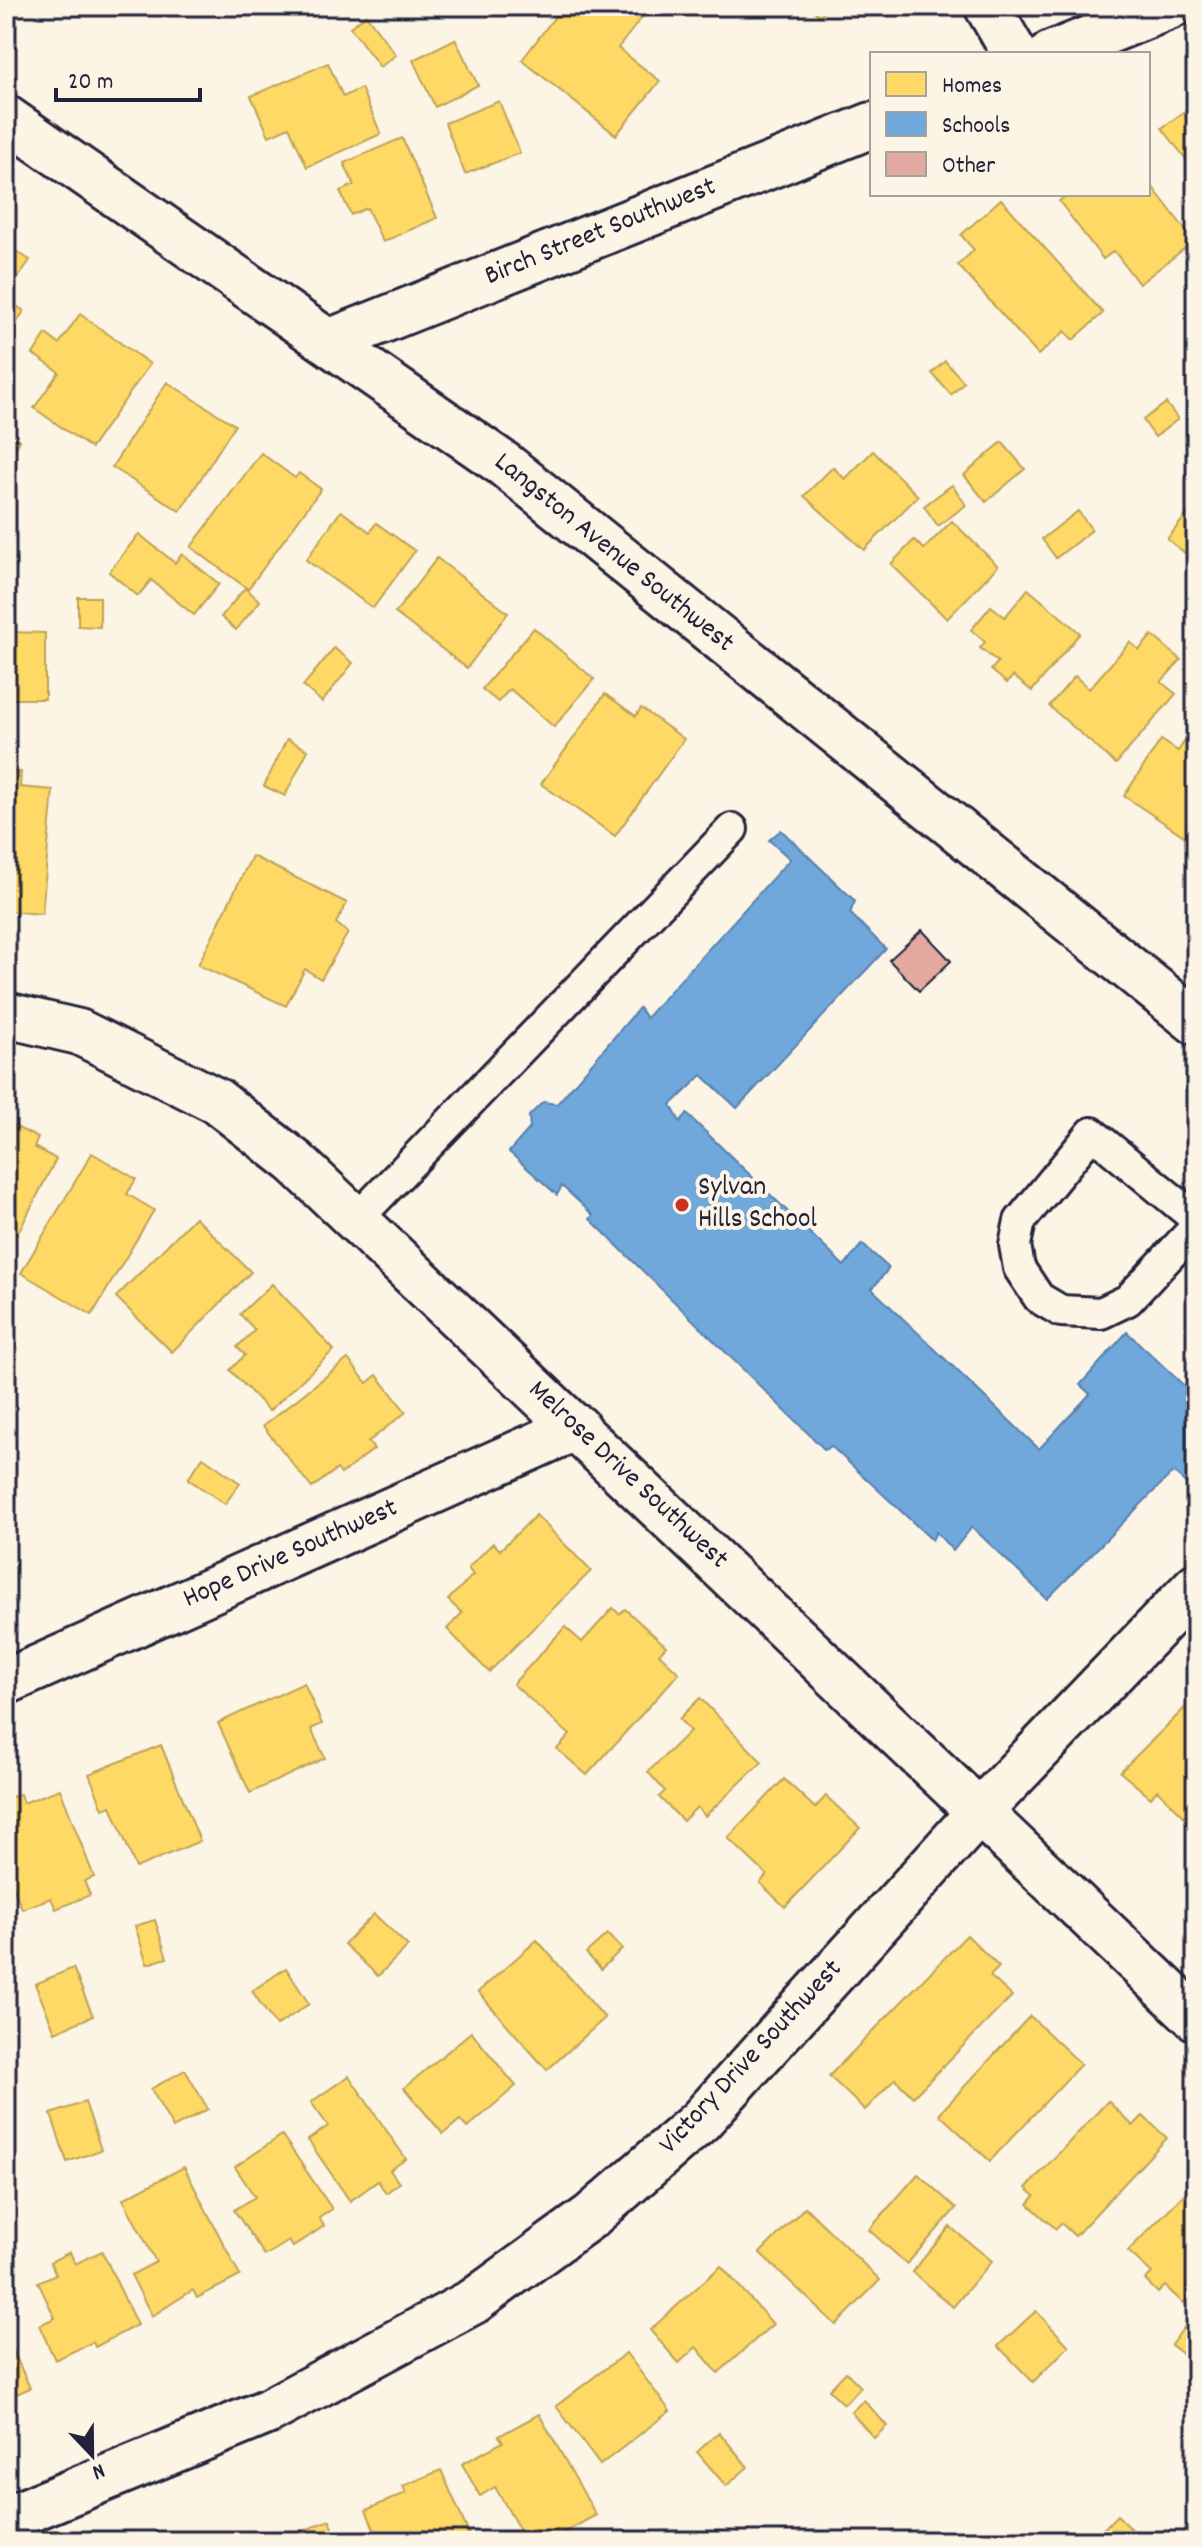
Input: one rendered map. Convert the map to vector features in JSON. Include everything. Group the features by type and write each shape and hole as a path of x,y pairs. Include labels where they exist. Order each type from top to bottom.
{"street":[{"path":"987,6 1014,52"},
{"path":"1056,52 1171,6"},
{"name":"Langston Avenue Southwest","path":"6,118 331,341 505,465 1196,1022"},
{"name":"Birch Street Southwest","path":"331,341 870,126"},
{"name":"Melrose Drive Southwest","path":"6,1015 79,1032 217,1101 295,1162 981,1810 1196,2018"},
{"name":"Hope Drive Southwest","path":"6,1682 577,1427"},
{"name":"Victory Drive Southwest","path":"6,2519 269,2411 474,2301 580,2225 700,2121 981,1810 1196,1586"}],"lane":[{"path":"356,1220 732,829"},
{"path":"1196,1219 1092,1133 1020,1221 1015,1245 1019,1268 1039,1298 1061,1311 1101,1313 1128,1300 1196,1227"}],"building: Homes":[{"path":"563,6 631,6 643,16 618,48 660,81 616,135 522,60"},
{"path":"808,6 828,6 820,16"},
{"path":"366,15 396,55 380,67 350,27"},
{"path":"455,39 478,85 435,107 413,60"},
{"path":"328,63 343,97 361,88 381,134 307,167 289,127 269,136 251,96"},
{"path":"499,101 520,153 465,174 445,123"},
{"path":"1196,103 1196,172 1162,128"},
{"path":"402,138 437,218 383,242 367,208 351,215 340,191 354,185 344,163"},
{"path":"1150,184 1194,241 1139,284 1114,251 1103,259 1059,201 1066,196 1150,196"},
{"path":"1001,199 1103,313 1073,340 1065,331 1038,355 958,265 974,250 961,235"},
{"path":"6,245 30,260 6,296"},
{"path":"6,299 24,311 6,339"},
{"path":"80,314 150,364 91,448 34,408 59,372 33,354 46,334 59,344"},
{"path":"945,361 964,382 951,395 932,373"},
{"path":"167,382 235,425 180,511 112,467"},
{"path":"1166,403 1178,419 1155,437 1143,420"},
{"path":"6,433 20,440 6,469"},
{"path":"1002,442 1025,469 986,502 964,475"},
{"path":"873,451 918,496 864,550 804,496 833,467 845,479"},
{"path":"261,453 295,478 299,473 321,489 248,589 191,547"},
{"path":"952,485 966,505 938,526 924,506"},
{"path":"1196,503 1196,560 1195,561 1167,539"},
{"path":"341,511 370,532 376,523 415,551 373,608 306,560"},
{"path":"1078,511 1092,530 1056,558 1042,539"},
{"path":"952,521 998,566 947,619 891,564 914,540 924,549"},
{"path":"139,534 175,563 182,554 219,584 194,615 151,580 138,596 109,572"},
{"path":"437,558 508,613 467,668 395,613"},
{"path":"245,588 260,601 236,630 221,617"},
{"path":"1028,589 1080,633 1032,691 1013,676 1007,683 991,670 998,662 980,648 985,642 971,630 991,606 1005,617"},
{"path":"78,597 100,597 100,627 78,626"},
{"path":"534,628 594,679 554,727 510,689 498,702 482,689"},
{"path":"6,632 45,633 45,699 6,699"},
{"path":"1152,635 1181,660 1161,682 1176,694 1116,764 1049,706 1075,676 1089,689 1130,642 1139,650"},
{"path":"334,648 353,663 322,702 303,686"},
{"path":"605,694 636,716 641,708 684,739 615,836 541,784"},
{"path":"1196,724 1196,837 1193,842 1124,796 1161,740 1178,751"},
{"path":"287,739 308,750 285,796 264,786"},
{"path":"6,771 21,772 20,787 53,790 42,914 6,911"},
{"path":"252,856 347,903 336,923 348,933 321,979 305,969 286,1006 198,965"},
{"path":"6,1122 38,1138 34,1147 56,1159 17,1235 6,1230"},
{"path":"92,1153 136,1179 127,1194 154,1210 92,1315 21,1273"},
{"path":"195,1217 251,1272 172,1352 116,1297"},
{"path":"272,1284 334,1350 269,1411 230,1370 245,1355 237,1347 255,1330 240,1314"},
{"path":"348,1359 367,1383 377,1375 406,1412 368,1442 374,1449 341,1474 337,1469 312,1488 263,1426"},
{"path":"203,1457 240,1483 225,1504 188,1479"},
{"path":"536,1515 591,1571 489,1672 447,1629 462,1613 448,1600 473,1575 468,1568 493,1543 500,1550"},
{"path":"613,1608 619,1614 625,1609 666,1646 659,1654 679,1673 587,1775 557,1749 570,1735 513,1684 565,1627 582,1642"},
{"path":"304,1683 322,1724 311,1729 325,1758 250,1793 218,1723"},
{"path":"1196,1697 1196,1806 1185,1817 1157,1790 1151,1798 1120,1772"},
{"path":"700,1698 762,1762 705,1816 697,1807 683,1821 659,1797 665,1791 648,1772 690,1731 679,1719"},
{"path":"161,1745 200,1841 136,1868 111,1806 103,1809 89,1774"},
{"path":"784,1779 815,1808 826,1796 860,1828 785,1907 760,1883 767,1875 728,1838"},
{"path":"60,1789 94,1877 84,1881 90,1895 56,1909 51,1898 22,1909 6,1868 6,1799 20,1794 23,1803"},
{"path":"1196,1842 1196,1865 1186,1855"},
{"path":"374,1914 408,1946 378,1976 344,1944"},
{"path":"155,1920 167,1958 147,1964 135,1926"},
{"path":"607,1934 622,1949 601,1969 586,1953"},
{"path":"967,1935 999,1967 990,1976 1012,1996 913,2097 895,2079 865,2110 829,2076"},
{"path":"537,1940 605,2018 547,2070 478,1992"},
{"path":"73,1968 93,2016 55,2032 35,1984"},
{"path":"286,1968 309,2004 276,2026 252,1991"},
{"path":"1030,2016 1081,2064 990,2161 939,2114"},
{"path":"471,2032 516,2086 467,2128 460,2120 443,2134 404,2088"},
{"path":"185,2070 208,2109 173,2128 151,2089"},
{"path":"349,2076 406,2159 390,2170 399,2183 386,2193 378,2181 350,2201 308,2140 328,2126 311,2102"},
{"path":"1108,2101 1133,2126 1143,2116 1167,2138 1075,2236 1061,2223 1056,2229 1028,2204 1035,2196 1026,2188"},
{"path":"85,2102 101,2150 67,2162 51,2114"},
{"path":"282,2135 332,2209 319,2218 324,2226 293,2247 289,2241 265,2256 234,2210 255,2197 235,2167"},
{"path":"184,2167 240,2276 197,2298 193,2290 152,2316 131,2275 156,2262 123,2199"},
{"path":"918,2174 956,2208 907,2264 869,2230"},
{"path":"1196,2182 1196,2290 1183,2303 1165,2286 1158,2293 1145,2280 1152,2273 1128,2251"},
{"path":"805,2207 880,2280 836,2325 760,2253"},
{"path":"950,2227 992,2261 953,2307 912,2272"},
{"path":"102,2251 137,2325 95,2347 93,2342 55,2360 39,2325 55,2318 38,2282 56,2274 50,2262 70,2252 75,2264"},
{"path":"721,2266 773,2324 718,2373 696,2347 679,2363 650,2330"},
{"path":"1036,2311 1069,2346 1033,2382 998,2346"},
{"path":"1196,2311 1196,2351 1190,2359 1171,2345"},
{"path":"6,2335 30,2388 6,2399"},
{"path":"626,2353 670,2411 600,2465 556,2406"},
{"path":"846,2372 861,2387 844,2404 829,2390"},
{"path":"864,2400 887,2426 874,2438 851,2412"},
{"path":"539,2414 596,2515 565,2532 569,2541 526,2541 495,2487 480,2496 462,2464 503,2442 499,2436"},
{"path":"719,2432 748,2467 726,2486 697,2452"},
{"path":"441,2470 472,2541 379,2541 366,2510 406,2493 403,2486"},
{"path":"1117,2515 1144,2541 1092,2541"},
{"path":"330,2520 338,2541 277,2541"}],"building: Schools":[{"name":"Sylvan Hills School","path":"781,830 855,901 850,913 886,949 737,1108 702,1075 671,1105 680,1122 687,1114 844,1266 862,1244 889,1268 872,1289 1039,1449 1090,1394 1080,1385 1127,1332 1196,1397 1196,1477 1189,1486 1173,1472 1047,1599 972,1527 953,1551 936,1532 932,1540 831,1446 825,1450 590,1219 593,1215 562,1186 557,1195 509,1152 530,1128 529,1116 543,1102 557,1104 639,1008 646,1018 790,859 769,840"}],"building: Other":[{"path":"922,930 951,961 919,991 889,960"}],"place":[{"name":"Sylvan Hills School","path":"682,1205"}]}
